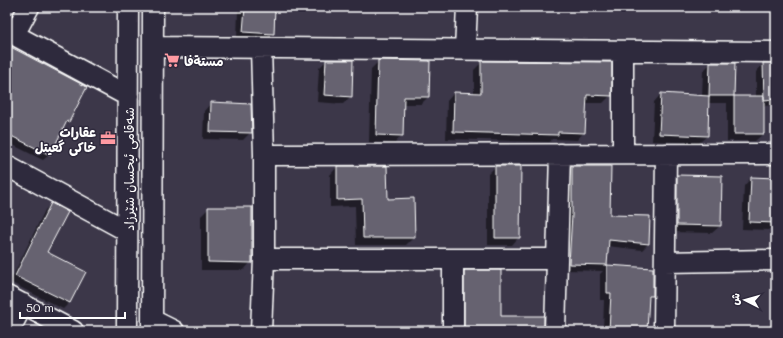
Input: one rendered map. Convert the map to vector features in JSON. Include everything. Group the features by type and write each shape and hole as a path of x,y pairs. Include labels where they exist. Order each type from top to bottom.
{"street":[{"path":"30,7 10,33 128,96"},
{"name":"شەقامی ئیحسان شێرزاد","path":"127,331 128,7"},
{"name":"شەقامی ئیحسان شێرزاد","path":"152,325 153,7"},
{"path":"466,49 468,7"},
{"path":"153,47 776,52"},
{"path":"261,48 264,155 264,259 261,331"},
{"path":"623,51 623,154"},
{"path":"128,137 153,137"},
{"path":"555,331 560,154"},
{"path":"664,331 666,154"},
{"path":"264,155 776,154"},
{"path":"7,166 127,231"},
{"path":"264,259 557,259"},
{"path":"453,259 453,331"},
{"path":"665,262 776,260"},
{"path":"9,331 15,300 72,331"},
{"path":"152,325 174,331"}],"building":[{"path":"245,7 275,7 274,34 243,32"},
{"path":"7,45 87,87 69,122 67,121 50,155 7,134"},
{"path":"326,60 353,60 352,97 324,95"},
{"path":"378,60 430,61 429,97 404,97 403,136 376,135"},
{"path":"481,61 612,62 612,96 587,95 585,133 558,132 558,135 453,132 454,92 481,93"},
{"path":"710,63 735,63 734,96 709,96"},
{"path":"763,63 776,63 776,99 764,100"},
{"path":"661,93 709,96 708,136 659,134"},
{"path":"734,96 764,96 764,134 734,134"},
{"path":"211,102 251,104 252,133 210,132"},
{"path":"337,166 387,166 388,199 414,198 415,238 363,238 362,199 337,200"},
{"path":"495,166 521,166 520,238 495,238"},
{"path":"572,166 611,166 610,215 650,216 649,244 609,240 607,265 569,264 572,215"},
{"path":"677,175 722,176 721,226 677,225"},
{"path":"751,177 776,178 776,223 749,222"},
{"path":"51,203 68,212 47,252 86,272 70,303 15,276"},
{"path":"208,207 252,207 252,263 208,262"},
{"path":"607,265 653,268 653,296 649,296 647,331 609,331 611,293 607,293"},
{"path":"464,270 501,270 501,316 544,316 544,331 464,331"}],"place":[{"name":"مستةفا","path":"172,60"},
{"name":"عقارات خاكى گعيتل","path":"108,138"}]}
